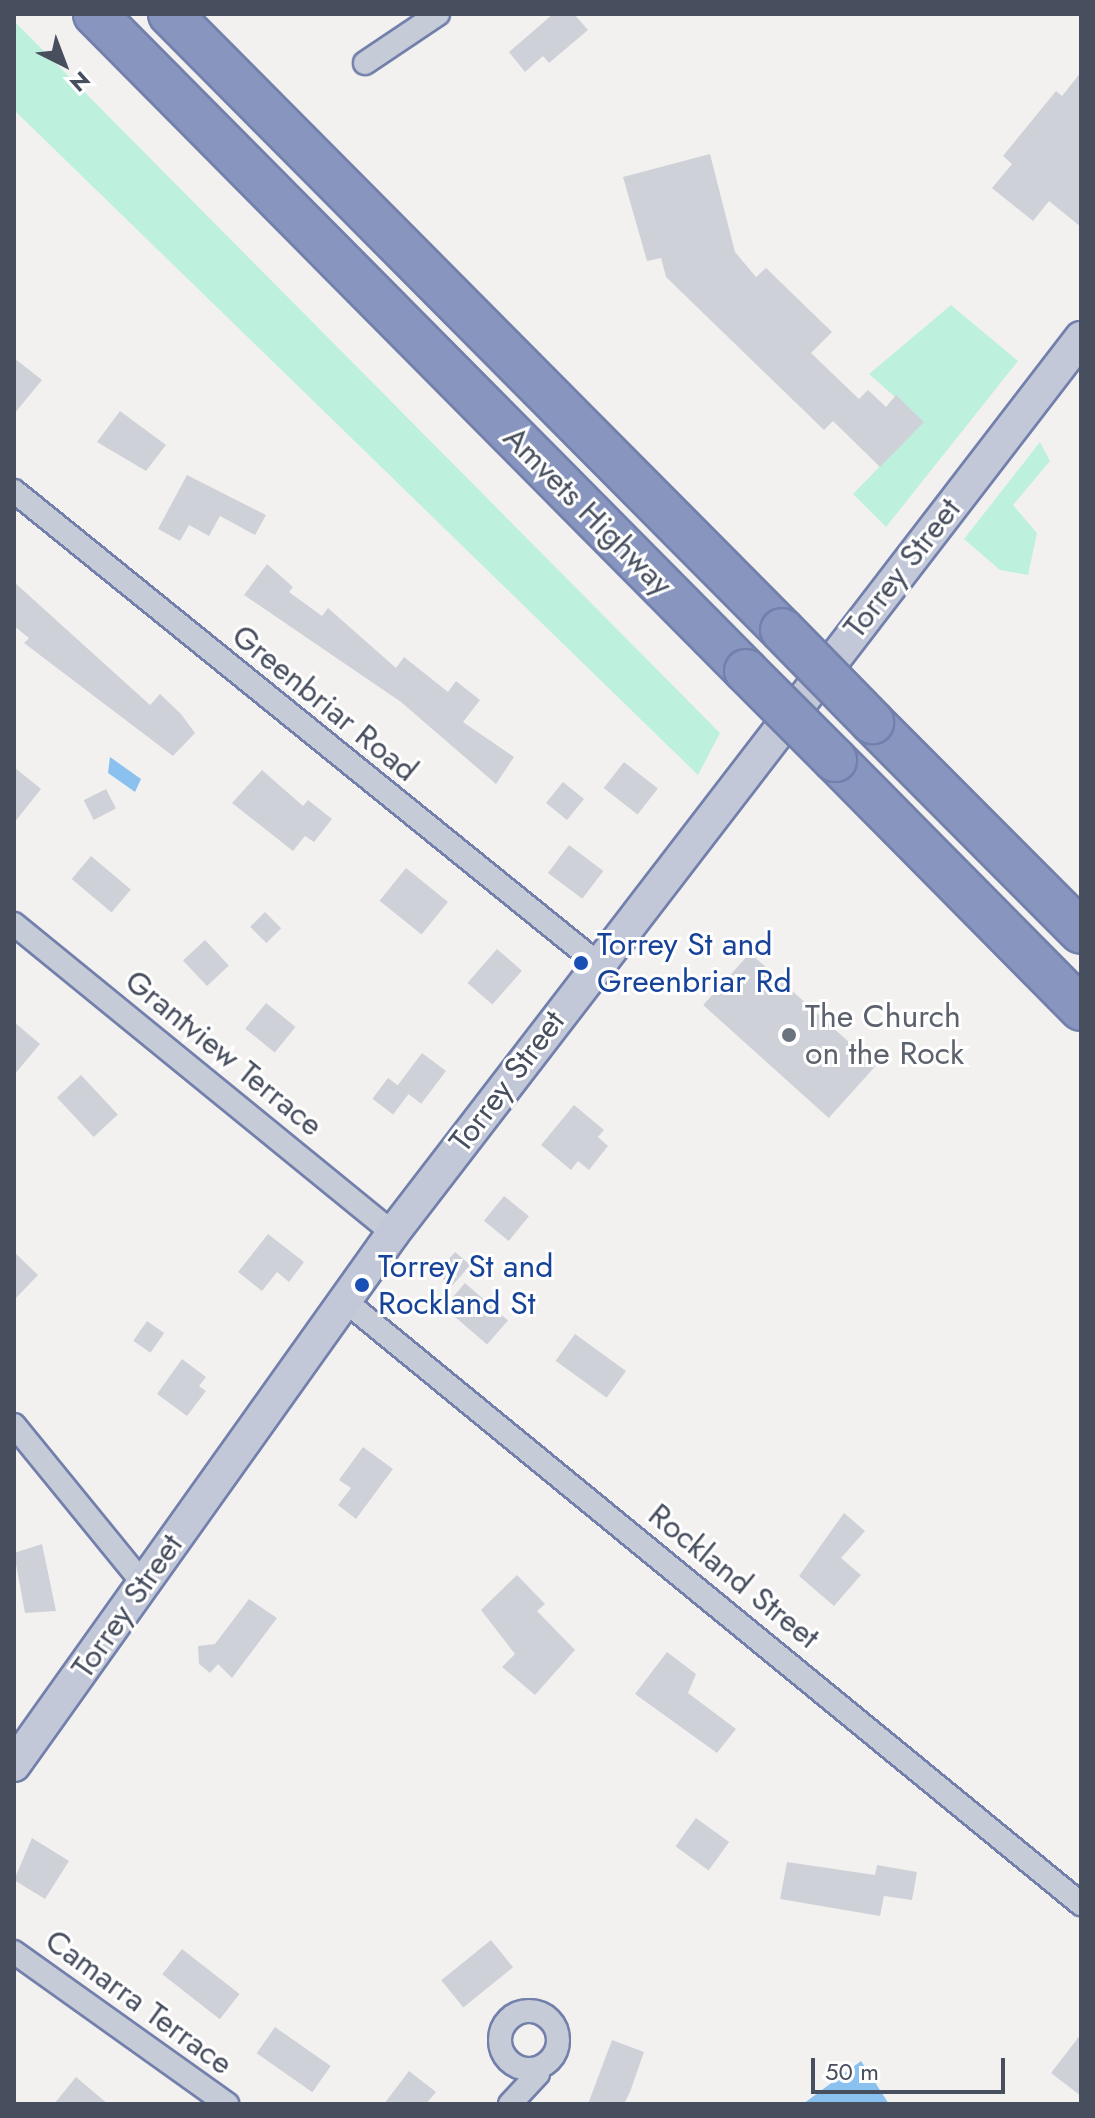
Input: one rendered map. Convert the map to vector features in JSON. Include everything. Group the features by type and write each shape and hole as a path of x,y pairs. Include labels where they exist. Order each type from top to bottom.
{"highway":[{"name":"Amvets Highway","path":"95,14 1081,1009"},
{"name":"Amvets Highway","path":"170,14 1081,932"}],"main road":[{"name":"Torrey Street","path":"14,1765 393,1233 597,963 1081,338"}],"street":[{"path":"365,63 438,14"},
{"name":"Greenbriar Road","path":"14,491 597,963"},
{"name":"Grantview Terrace","path":"14,924 393,1233"},
{"name":"Rockland Street","path":"344,1300 1081,1904"},
{"path":"14,1425 143,1583"},
{"name":"Camarra Terrace","path":"14,1952 227,2104"},
{"path":"510,2104 538,2074"}],"green space":[{"path":"14,21 720,733 698,775 14,110"},
{"path":"951,305 1018,361 886,527 853,494 923,422 869,374"},
{"path":"1040,442 1050,461 1013,505 1037,533 1028,575 1000,570 964,539"}],"water":[{"path":"110,757 141,779 135,792 108,773"},
{"path":"861,2061 889,2104 802,2104 807,2101"}],"building":[{"path":"553,14 574,14 588,30 549,63 543,56 525,72 509,52"},
{"path":"1081,72 1081,227 1049,201 1033,221 992,188 1012,164 1003,156 1056,91 1062,96"},
{"path":"710,154 735,252 756,277 766,268 832,332 811,353 859,399 868,390 886,407 896,395 924,422 880,467 833,421 824,430 666,277 661,258 647,261 623,177"},
{"path":"14,358 42,380 14,414"},
{"path":"120,411 166,445 146,471 97,442"},
{"path":"187,475 266,515 255,535 220,516 209,536 189,525 180,541 158,529"},
{"path":"267,564 293,587 289,592 322,616 328,608 396,668 404,657 448,692 456,681 480,700 463,722 514,757 496,784 401,702 244,595"},
{"path":"14,582 150,705 160,694 195,733 173,756 24,643 29,638 14,626"},
{"path":"624,762 658,788 638,814 604,788"},
{"path":"14,767 41,789 14,823"},
{"path":"262,770 303,806 308,800 332,819 314,842 305,836 293,851 232,803"},
{"path":"563,782 584,799 567,820 546,803"},
{"path":"106,789 116,809 94,820 84,800"},
{"path":"569,845 603,871 582,899 548,873"},
{"path":"91,856 131,889 112,912 72,879"},
{"path":"406,868 448,902 422,935 380,901"},
{"path":"265,912 281,928 266,943 250,927"},
{"path":"205,940 229,966 207,986 183,960"},
{"path":"497,949 522,971 492,1005 467,983"},
{"name":"The Church on the Rock","path":"750,953 876,1066 829,1118 703,1005"},
{"path":"266,1003 296,1027 275,1053 245,1029"},
{"path":"14,1022 40,1044 14,1075"},
{"path":"422,1053 446,1071 421,1104 397,1086"},
{"path":"81,1075 118,1114 94,1137 57,1098"},
{"path":"388,1078 409,1094 393,1114 372,1099"},
{"path":"574,1105 604,1130 598,1137 608,1146 589,1170 578,1161 571,1170 541,1145"},
{"path":"504,1196 529,1216 509,1241 484,1221"},
{"path":"268,1234 304,1262 289,1282 277,1272 262,1291 238,1272"},
{"path":"14,1252 38,1275 14,1300"},
{"path":"455,1252 470,1265 452,1286 437,1273"},
{"path":"465,1283 508,1320 487,1345 444,1307"},
{"path":"147,1321 164,1333 150,1353 133,1341"},
{"path":"575,1334 626,1371 607,1398 556,1361"},
{"path":"182,1359 206,1377 199,1386 206,1391 187,1416 157,1394"},
{"path":"363,1447 393,1469 356,1519 338,1505 351,1488 339,1480"},
{"path":"844,1513 865,1531 841,1558 861,1575 834,1606 799,1576"},
{"path":"42,1544 56,1611 25,1613 14,1553"},
{"path":"517,1575 545,1604 537,1611 575,1650 535,1695 502,1667 515,1654 481,1610"},
{"path":"249,1599 277,1618 232,1678 218,1664 210,1673 199,1664 198,1646 215,1644"},
{"path":"667,1652 696,1674 688,1693 736,1729 717,1753 635,1694"},
{"path":"696,1818 729,1842 709,1870 675,1846"},
{"path":"32,1838 69,1861 45,1899 14,1880"},
{"path":"787,1862 875,1875 877,1865 917,1872 912,1900 884,1896 880,1916 780,1899"},
{"path":"491,1940 513,1967 463,2007 441,1980"},
{"path":"182,1949 240,1994 220,2019 162,1974"},
{"path":"275,2027 331,2066 312,2092 257,2053"},
{"path":"1081,2034 1081,2096 1051,2073"},
{"path":"612,2040 644,2052 630,2092 624,2104 588,2104"},
{"path":"409,2071 436,2092 426,2104 384,2104"},
{"path":"76,2077 108,2104 54,2104"}],"place":[{"name":"Torrey St and Greenbriar Rd","path":"581,963"},
{"name":"The Church on the Rock","path":"789,1035"},
{"name":"Torrey St and Rockland St","path":"362,1285"}]}
